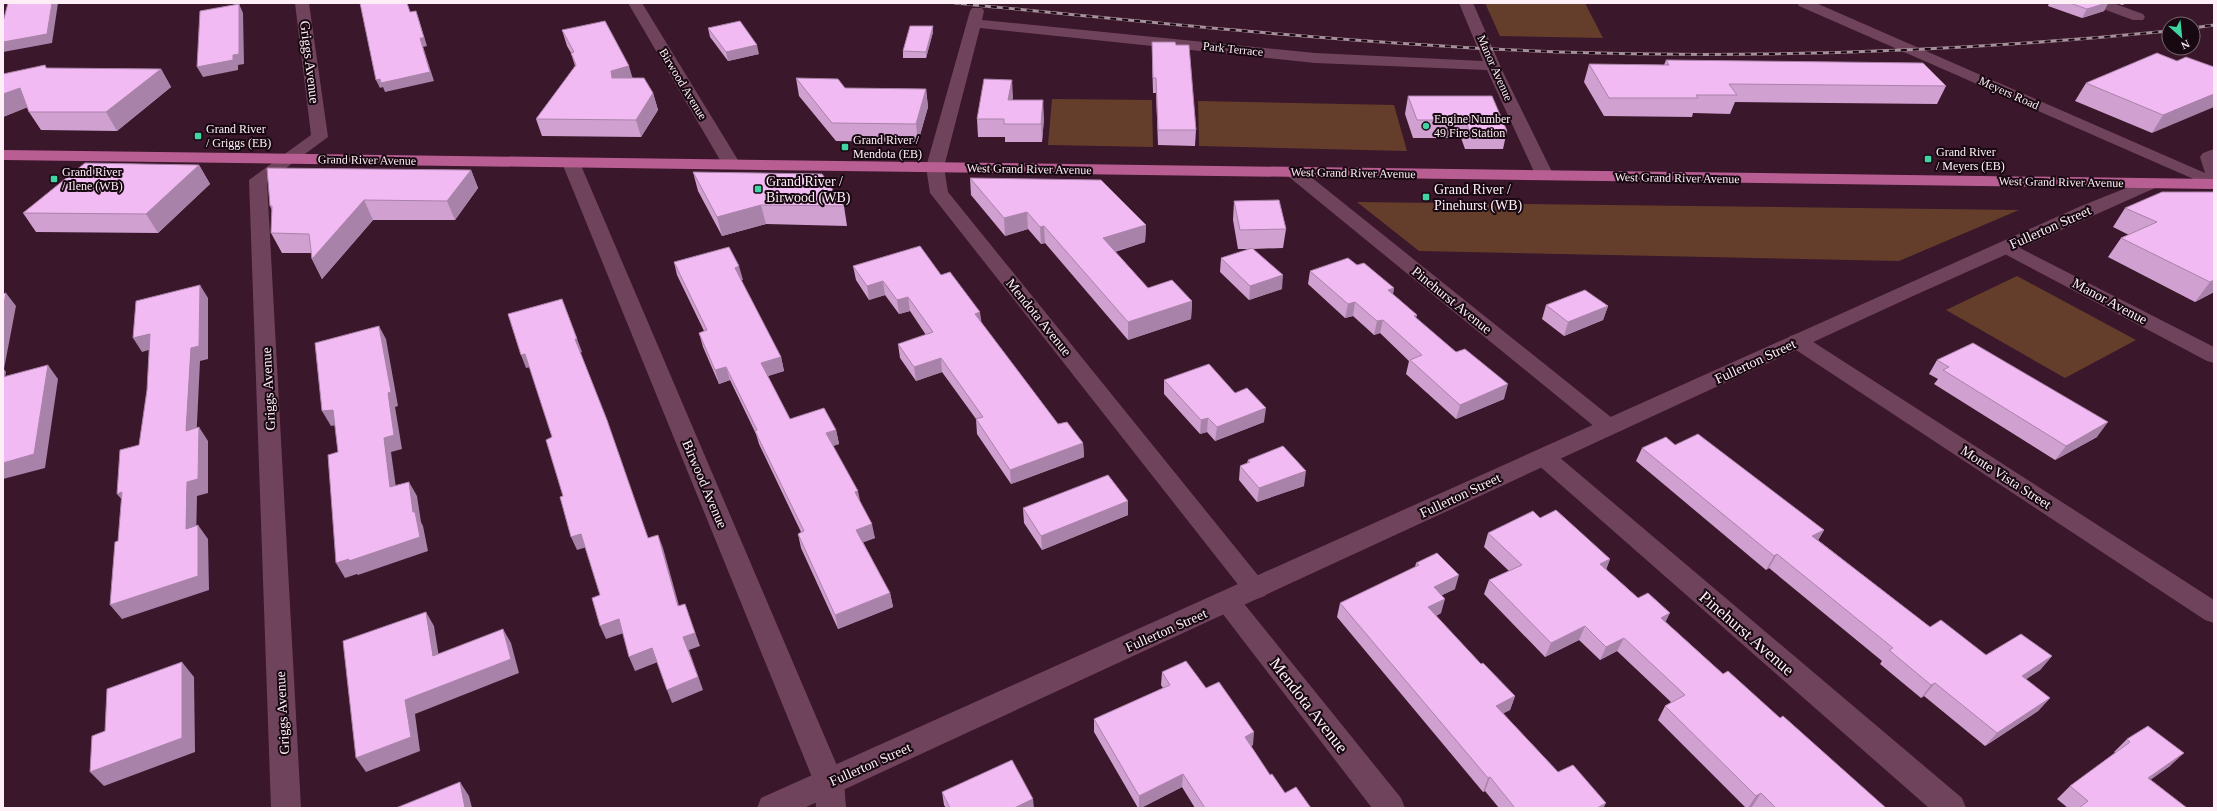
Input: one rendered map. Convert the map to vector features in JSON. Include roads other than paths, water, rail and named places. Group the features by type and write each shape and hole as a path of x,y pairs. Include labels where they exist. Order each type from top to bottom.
{"main road":[{"name":"Grand River Avenue","path":"3,155 732,165"},
{"name":"West Grand River Avenue","path":"732,165 2149,184 2214,183"}],"street":[{"name":"Griggs Avenue","path":"286,808 258,180 320,137 302,3"},
{"name":"Birwood Avenue","path":"634,3 732,165"},
{"name":"Manor Avenue","path":"1466,3 1493,66 1545,176"},
{"name":"Meyers Road","path":"1804,3 2214,183"},
{"path":"2100,3 2138,17"},
{"name":"Park Terrace","path":"975,17 1315,58 1493,66"},
{"name":"Mendota Avenue","path":"975,17 935,167 940,194 1256,589"},
{"path":"2214,154 2209,156 2214,174"},
{"name":"Birwood Avenue","path":"571,163 829,782 831,808"},
{"name":"Pinehurst Avenue","path":"1295,172 1609,427"},
{"name":"Fullerton Street","path":"772,808 1228,602 1797,341 2149,184"},
{"name":"Manor Avenue","path":"2006,247 2214,356"},
{"name":"Monte Vista Street","path":"1797,341 2214,613"},
{"name":"Pinehurst Avenue","path":"1544,457 1951,808"},
{"name":"Mendota Avenue","path":"1228,602 1390,808"}],"railway":[{"path":"955,3 1181,25 1407,44 1558,52 1635,54 1788,54 1864,52 2017,44 2161,32"},
{"path":"2201,27 2214,25"}],"place":[{"name":"Engine Number 49 Fire Station","path":"1426,126"},
{"name":"Grand River / Griggs (EB)","path":"198,136"},
{"name":"Grand River / Mendota (EB)","path":"845,147"},
{"name":"Grand River / Meyers (EB)","path":"1928,159"},
{"name":"Grand River / Ilene (WB)","path":"54,179"},
{"name":"Grand River / Birwood (WB)","path":"758,189"},
{"name":"Grand River / Pinehurst (WB)","path":"1426,197"}]}
